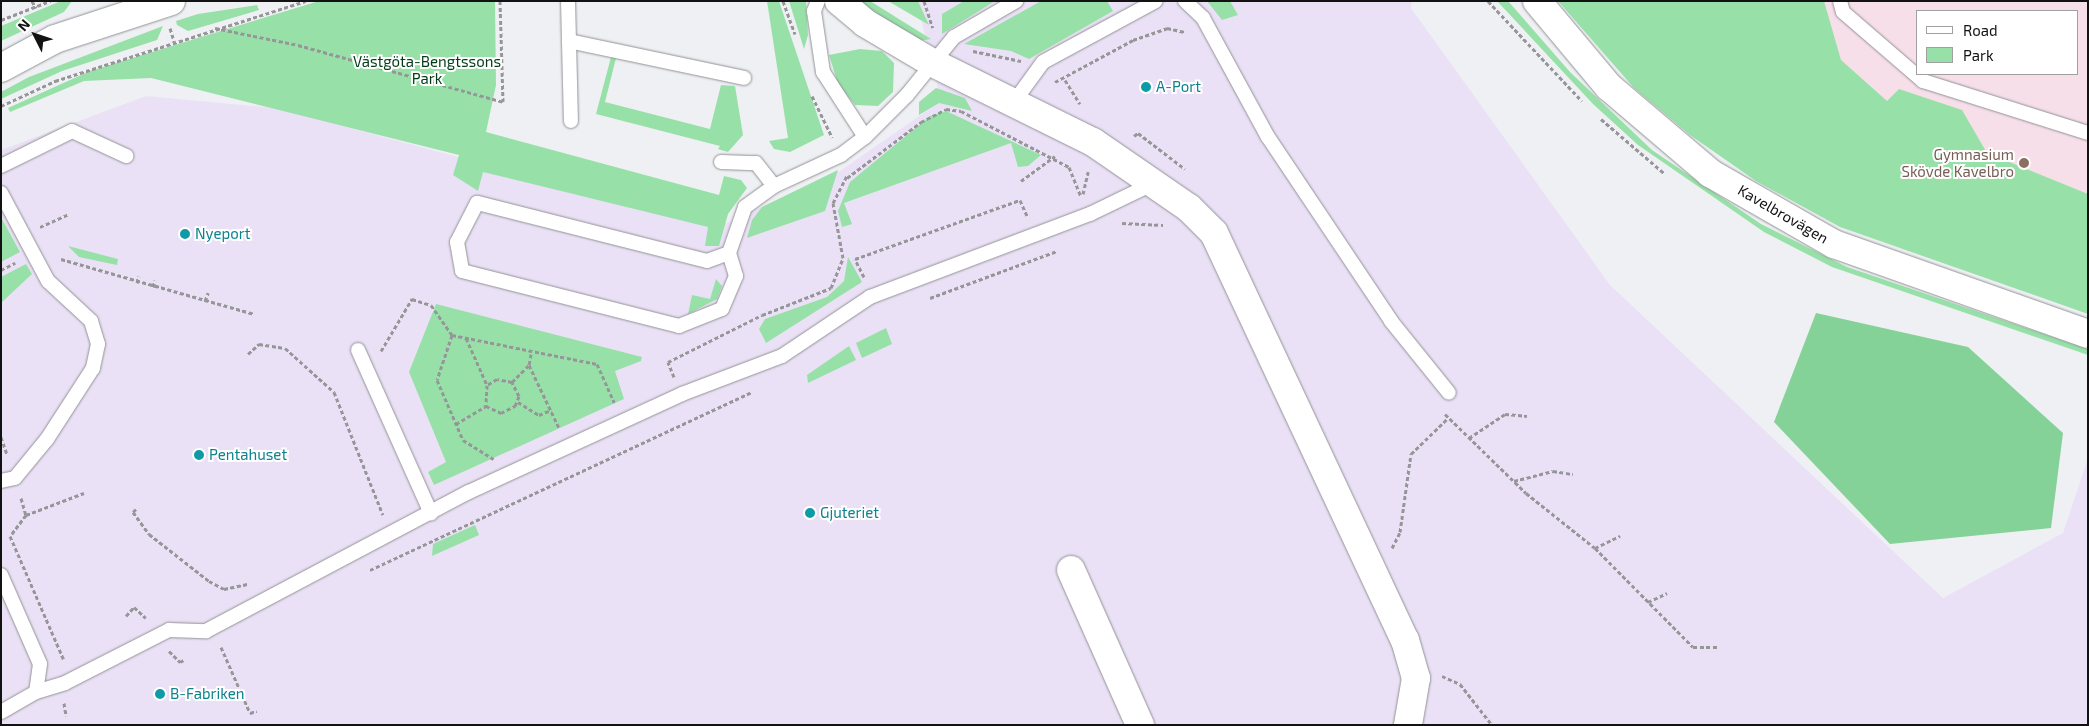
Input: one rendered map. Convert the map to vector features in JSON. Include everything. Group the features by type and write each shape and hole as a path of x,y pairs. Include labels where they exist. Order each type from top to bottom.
{"street":[{"path":"1,68 116,9 171,1"},
{"path":"839,1 931,62 1093,142 1154,183 1204,221 1221,243 1406,640 1416,678 1408,725"},
{"name":"Kavelbrovägen","path":"1537,1 1609,87 1710,173 1834,244 2088,334"},
{"path":"1071,570 1140,725"}],"lane":[{"path":"568,1 571,121"},
{"path":"818,1 814,11 823,72 865,137"},
{"path":"729,253 707,262 477,203 457,242 462,271 679,326 722,309 736,276 729,253 745,207 774,186 841,154 865,137 907,96 931,62 954,37 1016,1"},
{"path":"1014,102 1043,62 1156,1"},
{"path":"1186,1 1203,18 1268,137 1390,321 1449,393"},
{"path":"1840,1 1842,12 1923,81 2088,133"},
{"path":"569,41 744,78"},
{"path":"1,166 72,131 126,156"},
{"path":"720,162 756,163 774,186"},
{"path":"1,712 36,692 65,683 169,630 206,631 432,513 602,429 782,356 870,297 1090,214 1154,183"},
{"path":"1,193 48,281 91,321 98,344 93,368 47,439 15,478 1,482"},
{"path":"358,350 432,513"},
{"path":"1,575 40,664 36,692"}],"path":[{"path":"32,1 36,8"},
{"path":"1,20 50,1"},
{"path":"1,106 55,81 215,28 306,1"},
{"path":"215,28 298,45 502,102 500,1"},
{"path":"924,1 934,34"},
{"path":"1044,77 1053,82 1065,80 1133,40 1158,31 1180,28 1194,38"},
{"path":"968,50 1016,58 1025,63"},
{"path":"1065,80 1080,99 1080,107"},
{"path":"668,362 762,315 831,288 843,258 833,203 847,178 921,122 946,109 961,112 1069,167 1081,196"},
{"path":"1134,136 1138,133"},
{"path":"1021,182 1054,158 1058,152"},
{"path":"846,166 847,178"},
{"path":"1072,200 1081,196 1089,171"},
{"path":"866,280 855,260 1020,200 1027,217 1036,213"},
{"path":"40,227 69,214"},
{"path":"35,218 43,233"},
{"path":"1113,224 1139,221 1174,226"},
{"path":"925,298 939,298 1065,247"},
{"path":"54,252 85,269 254,314"},
{"path":"1,270 23,259"},
{"path":"137,283 139,276"},
{"path":"153,287 155,280"},
{"path":"205,301 208,293"},
{"path":"368,373 412,299 431,305 452,335 531,354"},
{"path":"452,335 437,380 463,440 497,460"},
{"path":"466,338 487,385 486,406"},
{"path":"248,354 260,344 285,348 334,392 383,516"},
{"path":"512,382 529,365 531,354 537,349 597,364 615,405"},
{"path":"529,365 561,430"},
{"path":"487,385 497,379 512,382"},
{"path":"512,382 518,402 539,415 551,410"},
{"path":"367,572 755,390"},
{"path":"486,406 501,413 518,402"},
{"path":"456,424 486,406"},
{"path":"1442,411 1513,481 1595,548 1693,647 1719,647"},
{"path":"1469,438 1505,414 1527,416"},
{"path":"1388,555 1400,532 1411,454 1448,418"},
{"path":"1,437 10,462"},
{"path":"1513,481 1553,471 1573,474"},
{"path":"19,491 26,515"},
{"path":"66,663 10,536 26,515 84,493"},
{"path":"136,509 133,512 149,534 209,581 224,589 252,582"},
{"path":"1595,548 1620,536"},
{"path":"1648,602 1667,593"},
{"path":"228,639 219,643 250,713 257,711"},
{"path":"1436,676 1450,677 1460,684 1492,725"},
{"path":"64,700 66,716"}],"shaded area":[{"path":"912,1 1412,1 1411,8 1610,285 1943,598 2063,533 2088,458 2088,725 1,725 1,150 146,96 276,108 718,227 840,171 941,101 921,19"},
{"name":"Gymnasium Skövde Kavelbro","path":"1820,1 2088,1 2088,245 1833,82"}],"green space":[{"path":"61,1 72,1 64,12 1,41 1,26"},
{"name":"Västgöta-Bengtssons Park","path":"319,1 495,1 496,85 486,132 719,195 724,176 741,180 747,188 728,214 719,246 705,246 708,227 483,172 478,191 453,175 459,155 151,78 84,81 10,112 8,108 90,71"},
{"path":"767,1 779,1 824,135 790,152 774,149 769,141 788,138"},
{"path":"789,1 806,1 808,35 804,49"},
{"path":"857,1 870,1 931,39 919,41"},
{"path":"888,1 918,1 929,25"},
{"path":"964,1 995,1 942,34 942,14"},
{"path":"1041,1 1107,1 1113,11 1029,59 1011,51 964,44"},
{"path":"1207,1 1230,1 1238,15 1222,20"},
{"path":"1497,1 1508,1 1570,72 1652,150 1761,224 1847,267 2088,349 2088,355 1832,267 1764,232 1638,145 1593,104"},
{"path":"1558,1 1824,1 1841,60 1887,101 1899,89 1962,110 1987,153 2088,194 2088,314 1840,227 1756,181 1690,135 1634,88"},
{"path":"257,5 259,10 188,31 177,25 176,21 198,14"},
{"path":"163,26 157,40 62,71 1,99 1,92 29,77"},
{"path":"860,49 882,51 894,63 893,92 878,106 855,105 838,84 829,55"},
{"path":"611,57 616,58 605,102 710,129 721,85 735,86 743,135 728,152 718,149 720,146 596,114"},
{"path":"936,88 965,98 972,111 939,103 919,115 919,102"},
{"path":"946,111 1041,155 1028,166 1018,167 1011,143 844,203 852,224 842,227 838,211 850,182 930,116"},
{"path":"838,170 825,211 747,238 752,220 762,207"},
{"path":"1,217 20,252 1,262"},
{"path":"68,246 118,259 117,265 79,257"},
{"path":"848,257 862,282 766,343 759,329 765,319 827,297 844,281"},
{"path":"26,264 32,274 1,303 1,277"},
{"path":"716,279 722,286 717,299 688,314 692,295 710,299"},
{"path":"436,304 642,357 641,361 615,371 624,399 434,485 428,472 446,462 409,372"},
{"path":"1816,313 1968,347 2063,433 2051,528 1890,544 1774,422"},
{"path":"886,328 892,344 862,358 856,343"},
{"path":"849,346 856,360 808,383 807,375"},
{"path":"475,525 479,535 432,556 433,544"}],"place":[{"name":"A-Port","path":"1146,87"},
{"name":"Gymnasium Skövde Kavelbro","path":"2024,163"},
{"name":"Nyeport","path":"185,234"},
{"name":"Pentahuset","path":"199,455"},
{"name":"Gjuteriet","path":"810,513"},
{"name":"B-Fabriken","path":"160,694"}]}
